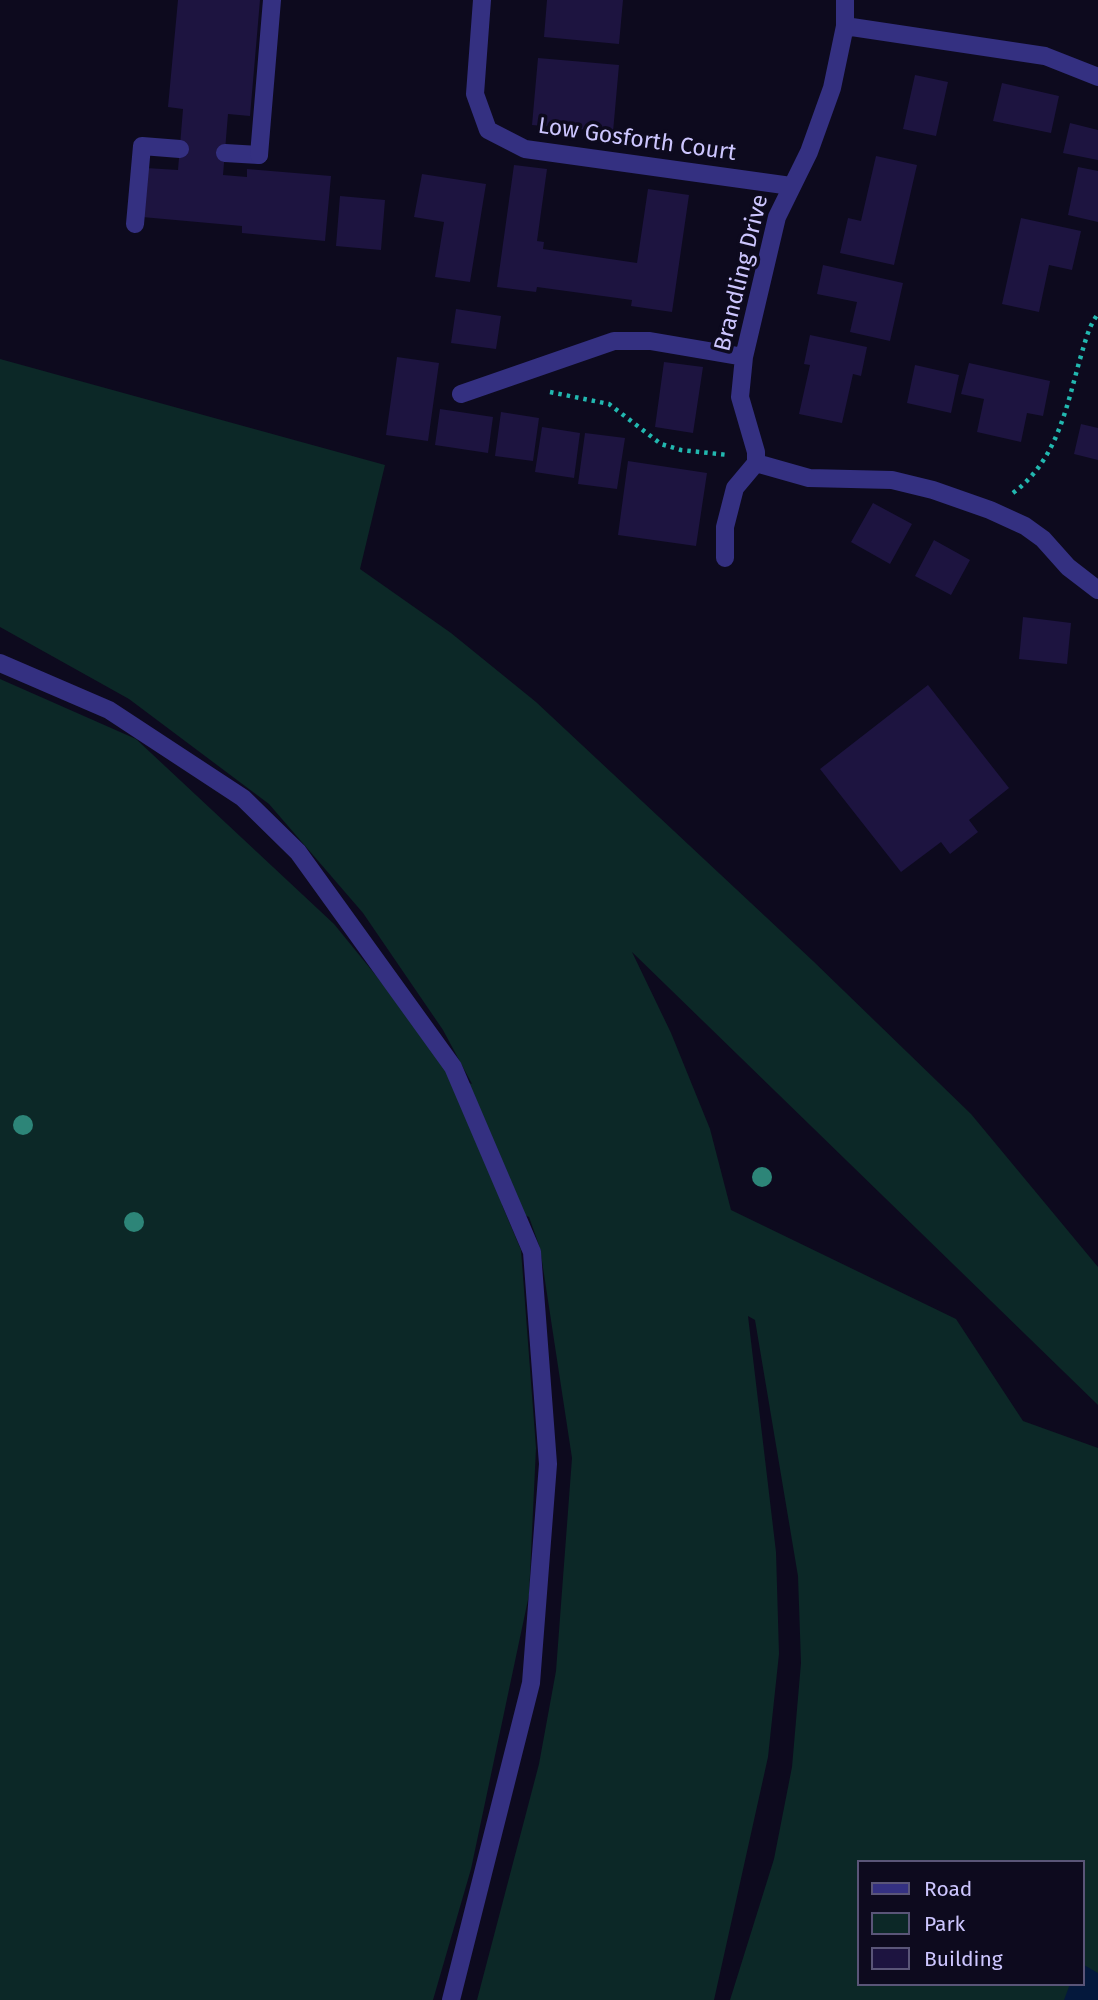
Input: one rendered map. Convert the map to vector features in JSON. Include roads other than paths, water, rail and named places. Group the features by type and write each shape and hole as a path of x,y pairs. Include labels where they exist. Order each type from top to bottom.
{"street":[{"path":"225,153 259,155 272,0"},
{"name":"Low Gosforth Court","path":"482,0 475,94 488,130 525,149 791,186"},
{"name":"Brandling Drive","path":"756,463 756,452 740,397 744,358 777,217 809,152 832,88 845,26 845,0"},
{"path":"845,26 1045,56 1098,77"},
{"path":"135,224 142,146 180,149"},
{"path":"461,394 614,341 650,341 744,358"},
{"path":"725,558 724,527 735,488 756,463 808,478 892,480 990,510 1025,526 1043,539 1068,567 1098,590"},
{"path":"0,663 109,710 243,797 298,852 453,1067 532,1252 548,1464 531,1683 451,2000"}],"water":[{"path":"1084,1965 1098,1973 1098,2000 1064,2000 1069,1986 1084,1986"}]}
